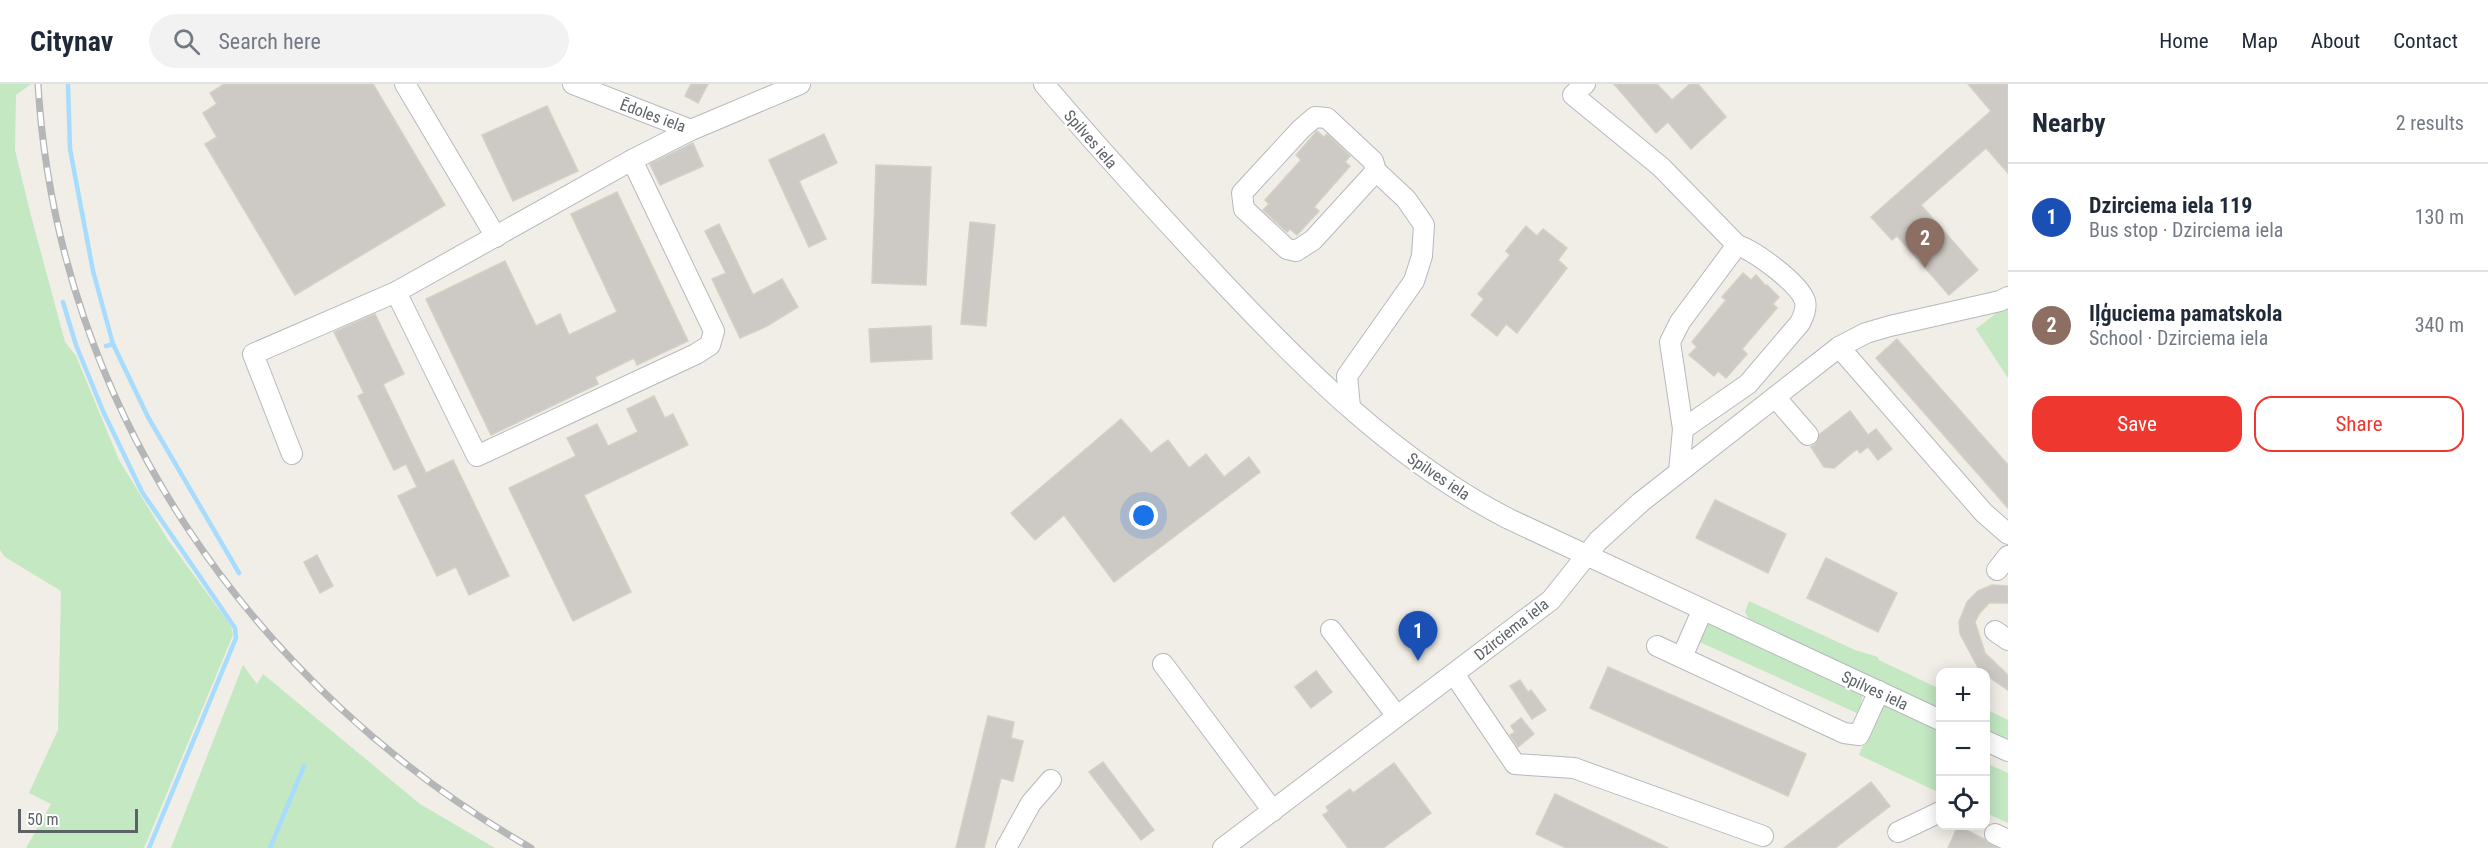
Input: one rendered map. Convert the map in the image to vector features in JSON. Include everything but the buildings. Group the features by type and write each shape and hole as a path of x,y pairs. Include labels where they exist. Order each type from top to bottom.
{"street":[{"path":"405,84 496,237"},
{"name":"Ēdoles iela","path":"573,84 691,130 800,84"},
{"name":"Spilves iela","path":"1044,84 1116,169 1267,330 1317,378 1391,443 1484,506 1702,611 1936,718"},
{"path":"1585,84 1573,95 1661,167 1737,245 1750,249 1794,286 1806,303 1800,323 1748,384 1683,429"},
{"path":"1350,407 1347,376 1414,281 1422,256 1424,225 1406,199 1376,171 1372,161 1327,118 1316,117 1301,129 1242,193 1244,209 1287,249 1296,251 1313,240 1376,171"},
{"path":"292,454 253,354 396,292 632,160 691,130"},
{"path":"396,292 477,456 696,354 710,345 714,331 632,160"},
{"path":"1679,472 1683,429 1670,342 1680,322 1737,245"},
{"name":"Dzirciema iela","path":"1223,848 1551,600 1607,532 1679,472 1839,348 1866,333 2000,302 2008,297"},
{"path":"1839,348 1984,513 2008,534"},
{"path":"1317,378 1347,376"},
{"path":"1775,397 1808,435"},
{"path":"1682,657 1702,611"},
{"path":"1331,630 1397,717"},
{"path":"1658,646 1844,733 1859,735 1879,691"},
{"path":"1163,664 1273,810"},
{"path":"1454,674 1515,764 1574,768 1762,836"},
{"path":"1990,743 2008,751"},
{"path":"1006,848 1031,803 1051,780"},
{"path":"1898,832 1936,814"}],"green space":[{"path":"0,84 31,84 16,95 15,150 65,342 76,356 119,460 168,540 231,626 233,635 144,848 26,848 51,804 29,793 58,730 61,591 5,557 0,550"},
{"path":"2008,304 2008,378 1976,329"},
{"path":"1749,601 1855,650 1878,657 1879,660 1936,687 1936,708 1751,623 1745,612"},
{"path":"1706,621 1863,694 1859,714 1695,640"},
{"path":"243,665 257,684 263,674 420,804 495,848 171,848"},
{"path":"1886,705 1936,727 1936,791 1859,755 1877,710"},
{"path":"1990,711 2008,720 2008,741 1990,733"},
{"path":"1990,765 2008,773 2008,823 1990,815"}],"waterway":[{"path":"68,84 70,149 93,271 113,344"},
{"path":"63,302 76,345 103,411 142,492 235,628 236,638 149,848"},
{"path":"106,346 113,344 148,417 239,573"},
{"path":"270,848 304,766"}],"railway":[{"path":"38,84 53,203 84,318 129,426 187,528 258,622 339,707 431,783 531,848"}],"place":[{"name":"Iļģuciema pamatskola","path":"1925,268"},
{"name":"Dzirciema iela 119","path":"1418,661"}]}
